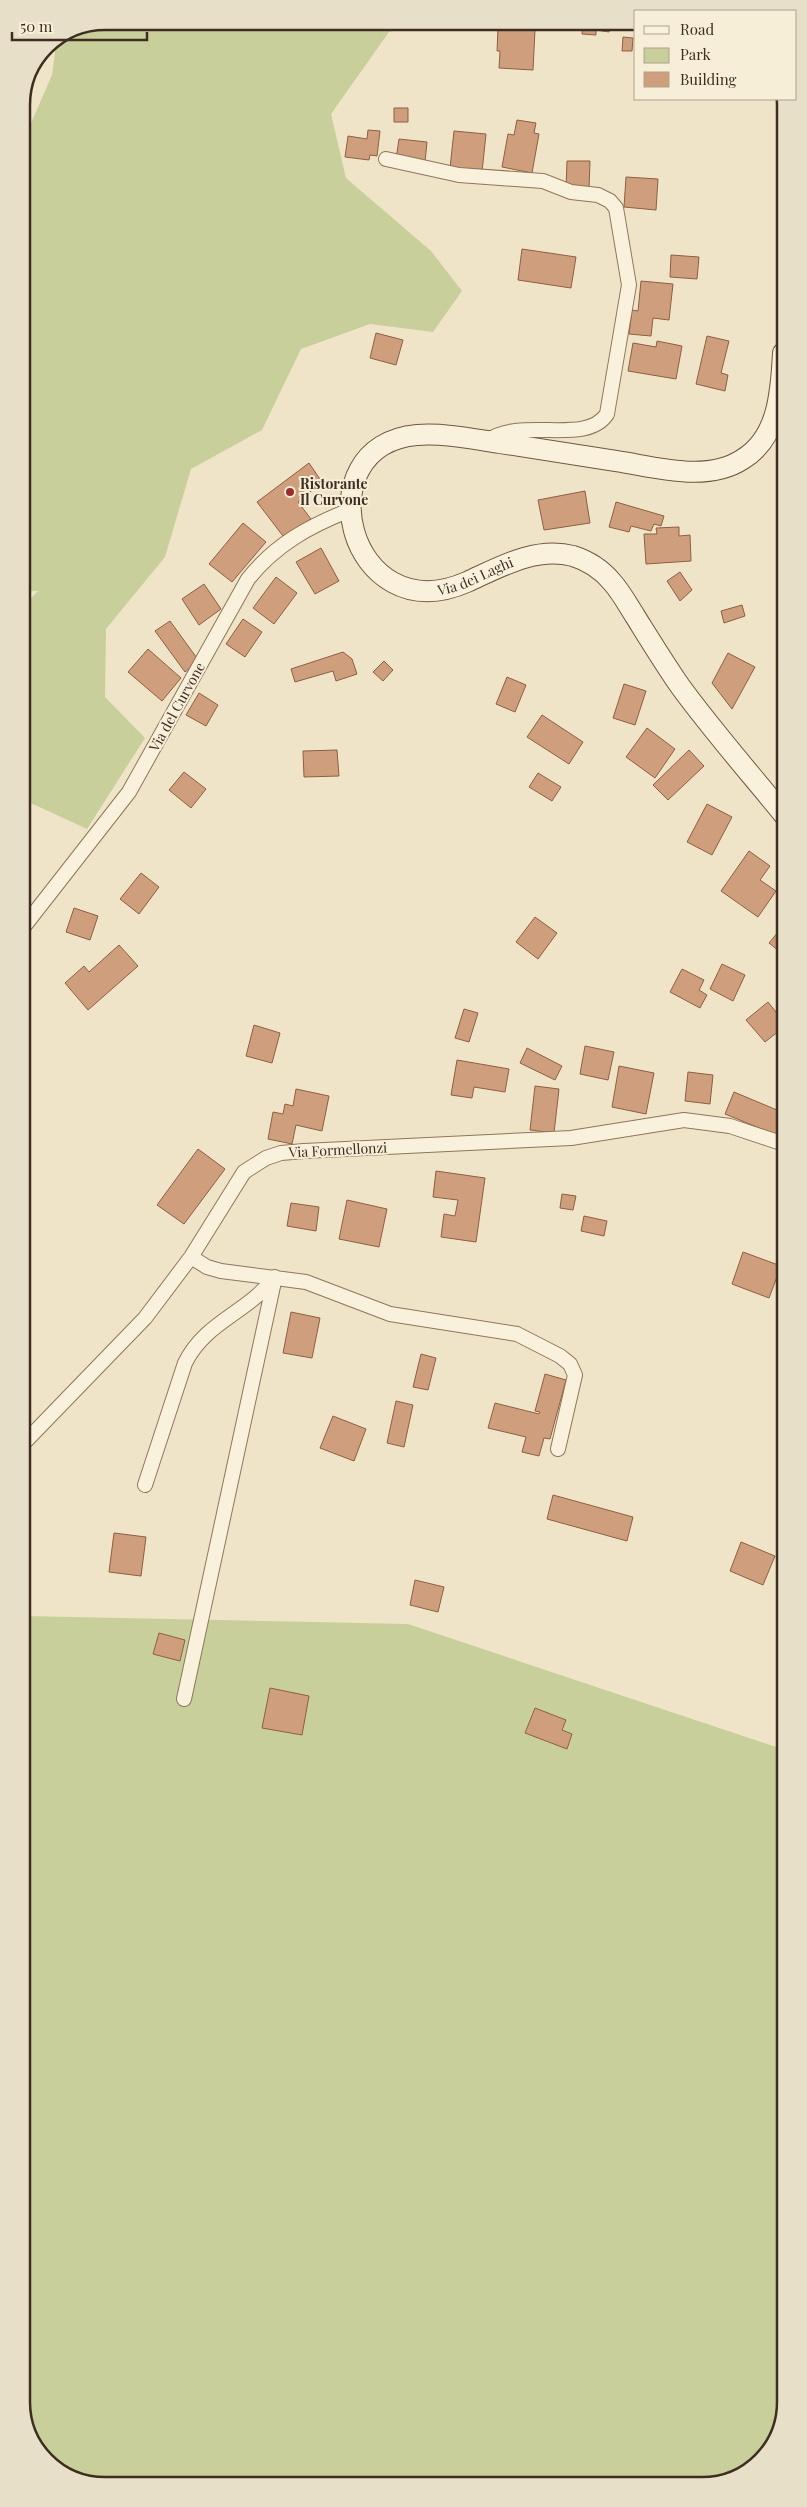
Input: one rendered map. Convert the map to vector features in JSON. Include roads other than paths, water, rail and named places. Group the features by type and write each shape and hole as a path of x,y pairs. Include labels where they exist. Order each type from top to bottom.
{"main road":[{"name":"Via dei Laghi","path":"777,407 769,430 745,458 726,467 687,471 487,441 429,434 407,436 385,445 363,464 354,483 350,510 355,538 366,560 392,582 410,589 430,591 448,589 516,561 539,554 563,554 581,559 594,566 613,582 680,686 777,806"}],"street":[{"path":"386,159 459,175 542,181 571,192 598,195 610,201 616,208 630,285 607,414 600,423 588,429 509,430 487,441"},
{"name":"Via del Curvone","path":"30,919 129,792 248,579 266,558 286,542 317,523 350,510"},
{"name":"Via Formellonzi","path":"30,1437 145,1318 191,1257 240,1177 259,1161 281,1153 571,1138 684,1120 722,1124 777,1142"},
{"path":"191,1257 207,1267 221,1271 275,1277 314,1285 390,1314 517,1334 553,1351 570,1364 574,1375 558,1449"},
{"path":"146,1485 185,1363 193,1347 203,1336 261,1292 275,1277"},
{"path":"184,1699 275,1277"}],"place":[{"name":"Ristorante Il Curvone","path":"290,492"}]}
